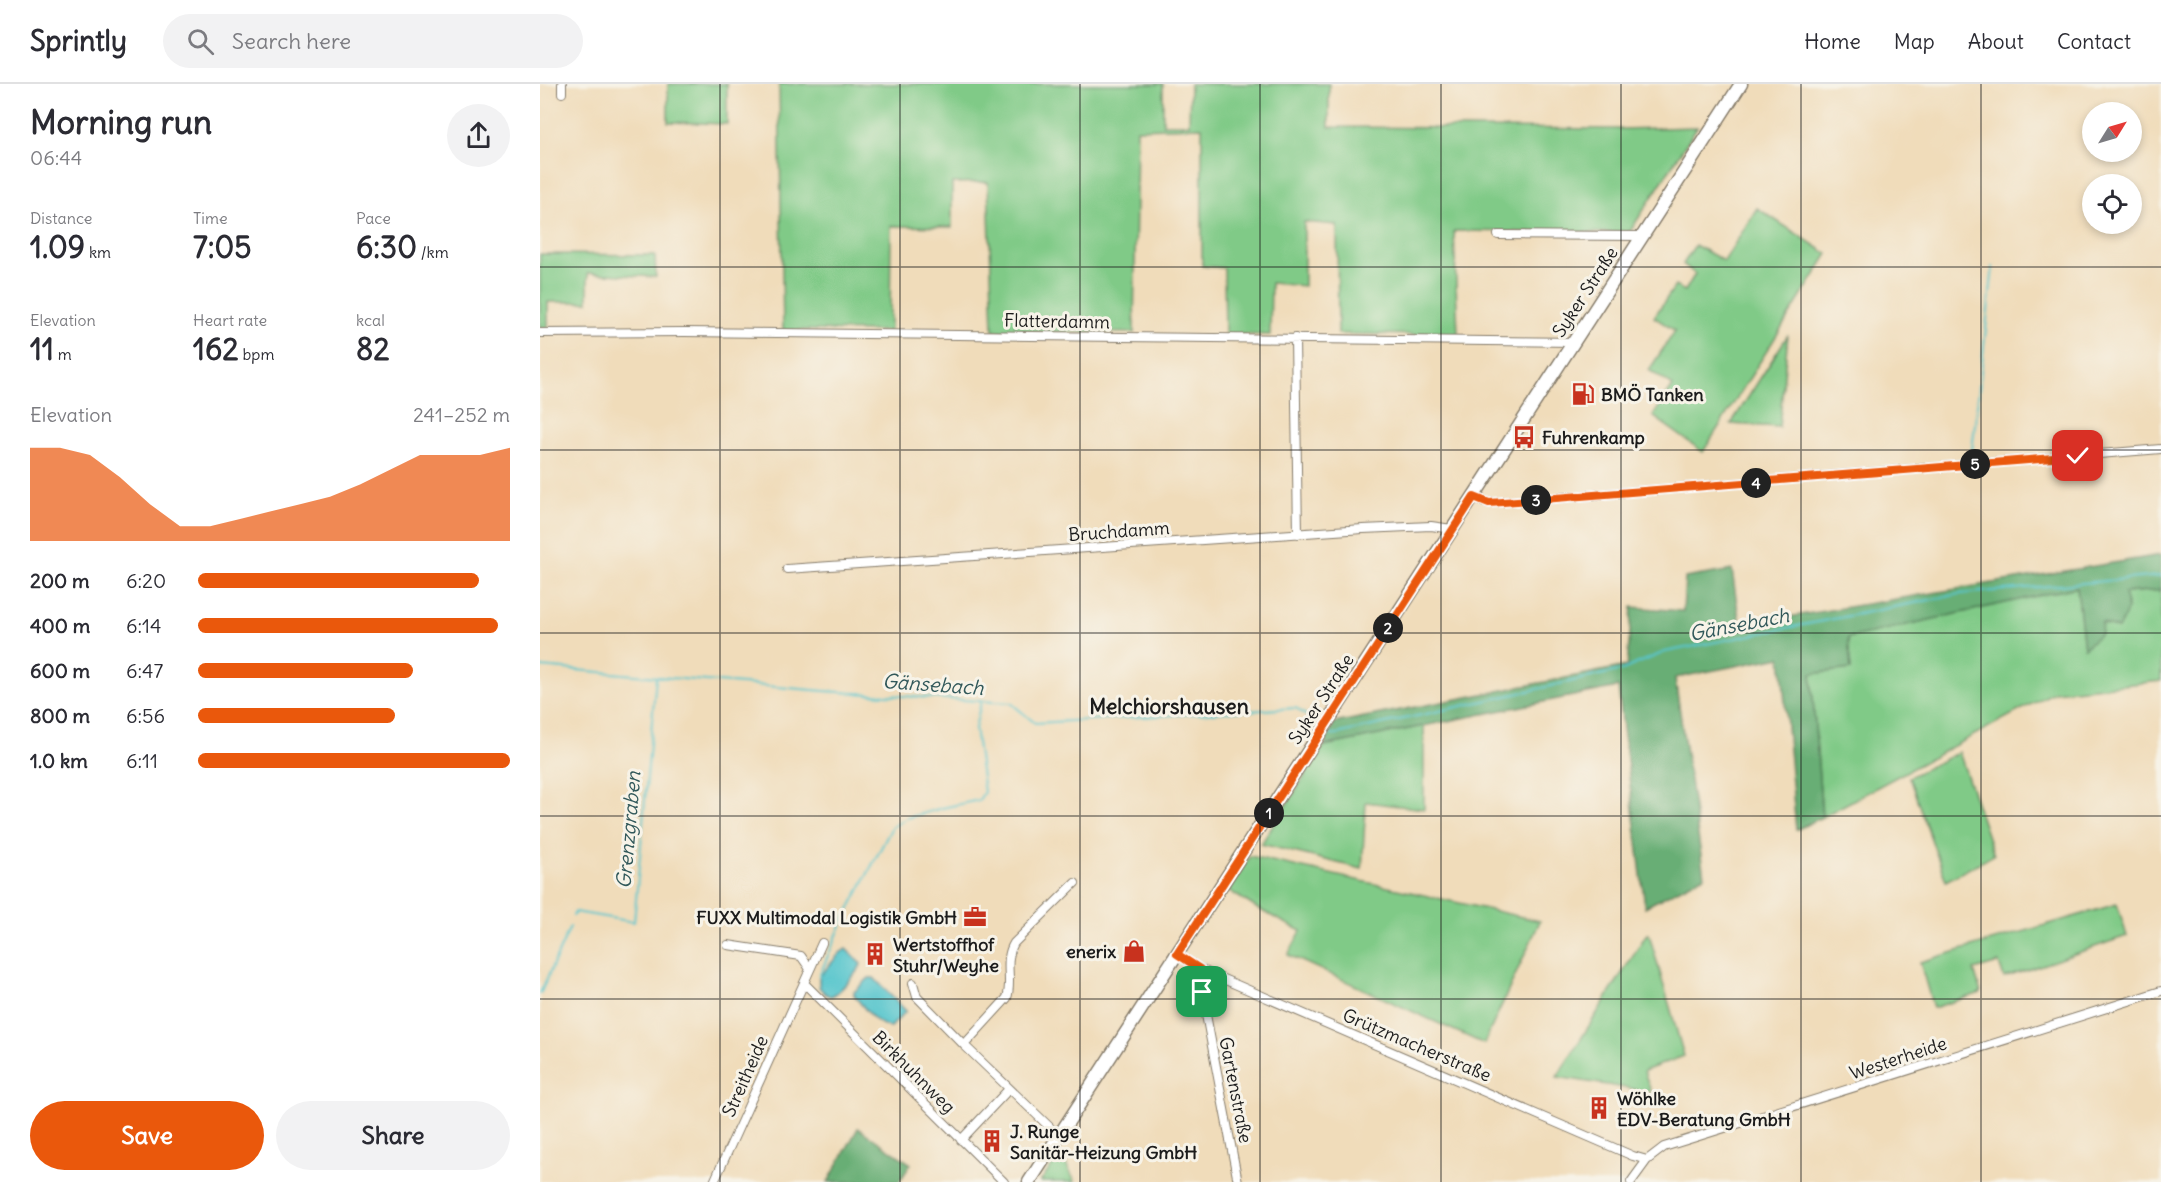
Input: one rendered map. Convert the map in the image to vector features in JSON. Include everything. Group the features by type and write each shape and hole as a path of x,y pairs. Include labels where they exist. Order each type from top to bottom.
{"main road":[{"name":"Syker Straße","path":"1029,1182 1741,84"}],"street":[{"name":"Syker Straße","path":"1498,235 1643,236"},
{"name":"Flatterdamm","path":"540,333 1574,342"},
{"path":"1294,338 1298,534"},
{"path":"1474,497 1489,503 1520,501 2161,449"},
{"name":"Bruchdamm","path":"787,569 1431,526 1452,529"},
{"path":"964,1045 1007,998 1010,991 1009,951 1014,943 1075,883"},
{"name":"Streitheide","path":"714,1182 822,943"},
{"path":"728,945 801,956 810,969"},
{"name":"Grützmacherstraße","path":"1177,954 1200,969 1633,1156 1647,1160"},
{"name":"Gartenstraße","path":"1200,969 1199,978 1238,1182"},
{"path":"913,982 917,997 1059,1136"},
{"name":"Birkhuhnweg","path":"804,983 1004,1182"},
{"name":"Westerheide","path":"1647,1160 1664,1147 2161,991"},
{"path":"961,1140 1009,1089"},
{"path":"1631,1182 1647,1160"}],"green space":[{"path":"668,84 727,84 727,124 668,122"},
{"path":"779,84 1163,84 1163,124 1189,124 1190,84 1329,84 1329,127 1620,129 1697,127 1629,233 1454,231 1458,335 1338,334 1337,225 1304,222 1304,286 1271,283 1270,335 1225,334 1224,268 1202,266 1202,127 1137,129 1134,333 993,331 988,182 952,183 952,227 891,226 890,331 783,330"},
{"path":"1757,208 1828,254 1703,452 1653,416 1673,386 1649,370 1675,331 1654,317 1675,286 1685,291 1695,274 1683,264 1695,245 1724,261"},
{"path":"540,254 655,255 656,277 588,273 588,302 548,302 548,328 540,328"},
{"path":"1788,335 1779,427 1731,424"},
{"path":"2161,555 2161,590 2124,593 2128,609 2118,629 2102,623 2101,633 2084,648 2077,587 1848,638 1851,669 1811,674 1822,817 1796,830 1781,657 1675,678 1704,876 1645,907 1618,687 1324,746 1334,723 1627,666 1632,607 1683,611 1685,578 1732,570 1740,625"},
{"path":"2077,587 2084,647 2102,623 2117,629 2124,593 2161,590 2161,681 2054,692 1822,817 1811,673 1851,669 1847,638"},
{"path":"1424,726 1424,809 1366,802 1362,869 1261,844 1324,746"},
{"path":"1959,752 1994,855 1946,881 1909,777"},
{"path":"1250,856 1540,921 1484,1044 1288,955 1301,931 1258,909 1228,890"},
{"path":"2117,904 2127,936 2004,978 1999,963 1974,970 1981,993 1933,1008 1920,962"},
{"path":"1649,934 1684,1056 1644,1071 1651,1092 1557,1077 1646,935"},
{"path":"858,1128 911,1164 899,1182 828,1182"},
{"path":"1061,1154 1075,1182 1040,1182"}],"water":[{"path":"846,949 861,964 860,967 842,988 829,996 819,987 819,977"},
{"path":"869,978 874,978 906,1011 891,1027 875,1020 854,995 854,992"}],"waterway":[{"path":"1971,459 1993,267"},
{"name":"Gänsebach","path":"1330,733 1332,735 1622,670 1665,652 1960,594 2161,576"},
{"name":"Gänsebach","path":"540,667 824,691 1011,703 1035,723 1296,708 1314,721"},
{"name":"Grenzgraben","path":"573,916 575,912 634,922 656,677"},
{"path":"819,977 842,923 892,827 907,818 979,800 984,792 975,728 981,702"},
{"name":"Grenzgraben","path":"540,994 570,927"}],"place":[{"name":"BMÖ Tanken","path":"1583,394"},
{"name":"Fuhrenkamp","path":"1524,437"},
{"name":"FUXX Multimodal Logistik GmbH","path":"975,917"},
{"name":"enerix","path":"1134,951"},
{"name":"Wertstoffhof Stuhr/Weyhe","path":"875,954"},
{"name":"Wöhlke EDV-Beratung GmbH","path":"1599,1108"},
{"name":"J. Runge Sanitär-Heizung GmbH","path":"992,1141"}],"district":[{"name":"Melchiorshausen","path":"1169,706"}],"route":[{"path":"1202,992 1200,969 1177,954 1474,497 1489,503 2078,456"}]}
